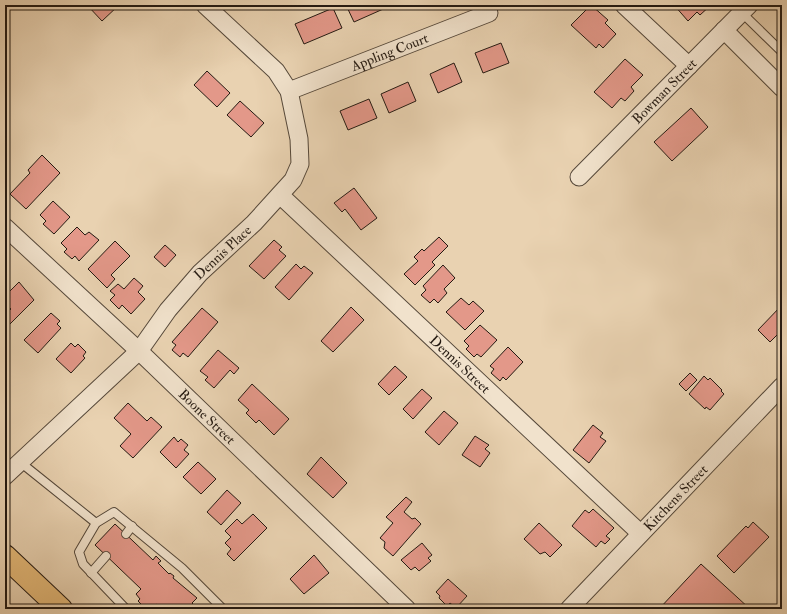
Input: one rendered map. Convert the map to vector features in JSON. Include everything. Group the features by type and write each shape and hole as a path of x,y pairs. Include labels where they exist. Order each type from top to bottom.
{"main road":[{"path":"5,556 61,609"}],"street":[{"name":"Dennis Place","path":"5,476 139,351 168,310 200,273 254,223 293,180 300,164 299,139 289,91 276,71 205,5"},
{"path":"624,5 689,66"},
{"name":"Bowman Street","path":"578,178 745,9"},
{"name":"Appling Court","path":"289,91 489,13"},
{"path":"724,30 782,88"},
{"name":"Dennis Street","path":"280,195 640,533"},
{"name":"Boone Street","path":"5,227 139,351 407,609"},
{"name":"Kitchens Street","path":"569,609 782,386"}],"lane":[{"path":"745,9 782,52"},
{"path":"20,462 96,523"},
{"path":"126,609 83,564 79,552 96,523 114,512 182,568 223,609"},
{"path":"126,534 132,526"},
{"path":"91,573 106,556"}],"building":[{"path":"87,5 119,5 102,21"},
{"path":"346,5 389,5 390,6 354,22"},
{"path":"591,5 608,20 605,23 616,34 603,48 599,44 596,48 571,25"},
{"path":"674,5 711,5 700,15 697,12 688,21"},
{"path":"333,8 342,28 304,44 295,24"},
{"path":"501,43 509,63 483,73 475,53"},
{"path":"625,59 643,75 631,87 634,91 625,101 621,98 612,108 594,92"},
{"path":"454,63 462,82 438,93 430,74"},
{"path":"207,71 230,93 217,107 194,85"},
{"path":"408,82 416,101 389,113 381,94"},
{"path":"369,99 377,118 348,130 340,111"},
{"path":"240,101 264,123 251,137 227,115"},
{"path":"691,108 708,127 672,161 654,142"},
{"path":"42,155 60,173 26,209 10,194 30,173 28,170"},
{"path":"354,188 377,218 361,230 345,209 342,212 334,203"},
{"path":"53,201 70,217 54,234 43,224 46,221 40,215"},
{"path":"77,227 85,235 89,232 99,240 79,261 75,256 72,259 64,252 67,249 61,243"},
{"path":"439,237 448,246 432,262 435,265 415,285 404,274 418,261 414,257 422,249 424,251"},
{"path":"274,240 282,247 279,250 286,256 264,279 249,266"},
{"path":"115,241 130,256 111,275 115,279 107,288 88,269"},
{"path":"165,245 176,255 165,267 154,257"},
{"path":"296,264 301,269 304,266 313,273 289,300 275,287"},
{"path":"443,265 455,278 444,289 447,293 438,303 434,299 430,303 421,295 426,290 423,286"},
{"path":"134,278 143,286 138,292 145,299 131,314 122,305 119,309 110,300 115,295 110,291 118,284 124,289"},
{"path":"19,282 34,300 9,325 5,320 5,315 11,309 5,303 5,296"},
{"path":"461,298 469,305 473,301 484,311 465,330 446,312"},
{"path":"782,305 782,335 779,338 777,335 770,342 758,330"},
{"path":"351,307 364,320 333,352 321,341"},
{"path":"202,308 218,322 188,357 183,353 180,357 172,350 176,345 172,342"},
{"path":"51,313 60,321 57,324 61,328 38,353 24,340"},
{"path":"480,325 497,340 481,357 477,354 474,357 466,349 469,346 464,341"},
{"path":"71,343 75,347 78,344 86,352 83,356 85,358 71,373 56,359"},
{"path":"508,347 523,362 506,380 503,377 500,381 491,373 494,369 490,366"},
{"path":"218,350 239,368 234,374 230,370 214,388 205,380 208,377 200,371"},
{"path":"395,366 407,377 389,395 378,384"},
{"path":"690,373 697,380 686,391 679,384"},
{"path":"704,376 708,380 710,378 724,394 710,410 706,407 705,409 689,394"},
{"path":"252,384 289,419 274,435 259,420 256,423 246,413 249,410 238,400"},
{"path":"422,389 432,398 413,419 403,409"},
{"path":"128,403 147,421 151,417 162,427 133,458 120,446 131,434 114,418"},
{"path":"444,411 458,423 439,445 425,432"},
{"path":"593,425 603,433 600,437 606,441 589,463 573,450"},
{"path":"475,436 489,445 485,449 490,453 480,467 462,455"},
{"path":"174,437 178,442 181,439 188,445 184,450 189,454 176,468 160,452"},
{"path":"321,457 347,483 333,498 307,474"},
{"path":"198,462 216,479 201,494 183,477"},
{"path":"227,490 241,503 221,525 207,512"},
{"path":"406,497 412,502 404,512 412,519 415,518 421,524 393,556 384,548 385,542 380,538 393,523 386,517"},
{"path":"593,509 614,528 606,536 610,539 605,544 601,541 596,547 572,526 585,510 589,513"},
{"path":"253,514 267,528 234,561 227,554 231,549 225,543 231,537 225,531 237,519 242,524"},
{"path":"753,522 769,537 734,573 717,556 746,526 748,528"},
{"path":"539,523 562,545 550,557 545,552 540,554 524,539"},
{"path":"115,524 153,560 156,556 161,561 158,563 197,598 192,603 195,606 193,609 162,609 156,604 151,609 147,605 144,607 138,601 140,599 136,594 141,589 95,545"},
{"path":"422,543 432,555 428,558 431,561 419,571 415,567 411,570 401,560"},
{"path":"314,555 329,573 304,594 290,579"},
{"path":"701,564 750,609 659,609"},
{"path":"448,579 467,596 456,608 450,603 447,606 439,598 440,596 436,592"}]}
